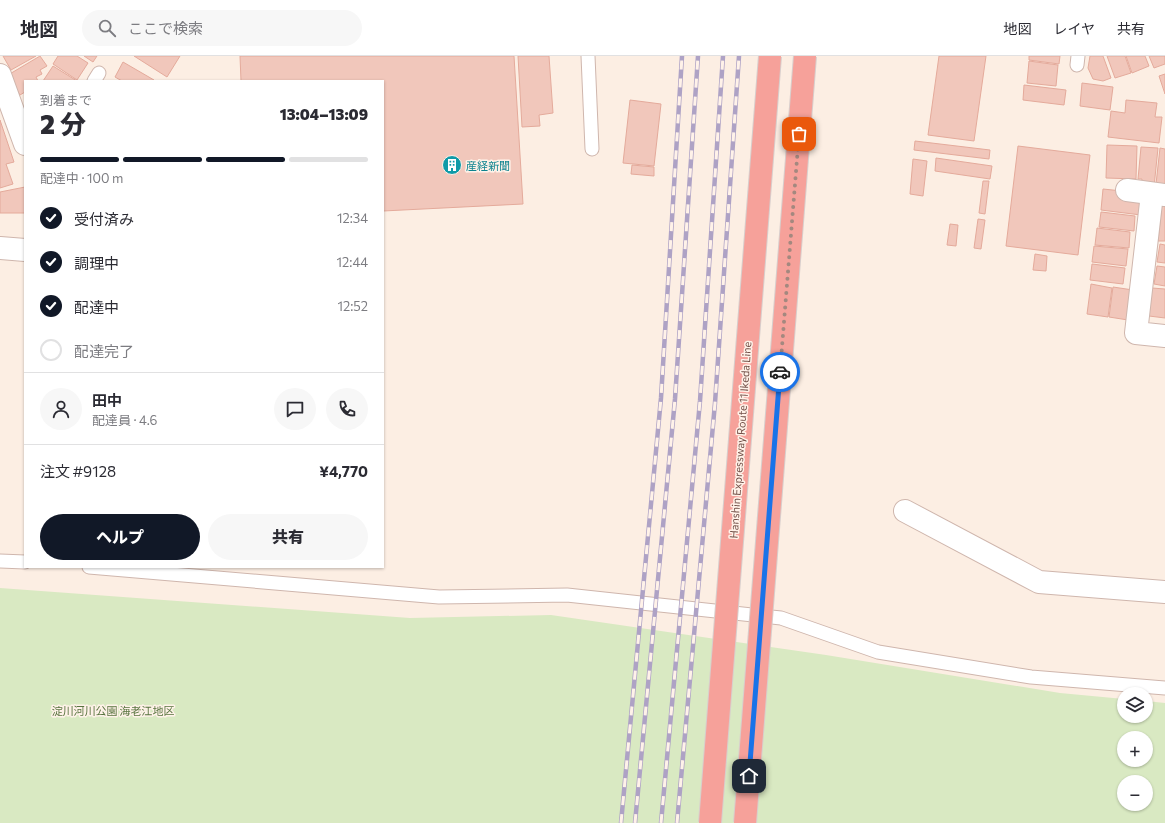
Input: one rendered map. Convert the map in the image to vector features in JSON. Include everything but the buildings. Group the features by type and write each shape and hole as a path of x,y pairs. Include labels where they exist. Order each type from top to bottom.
{"highway":[{"name":"Hanshin Expressway Route 11 Ikeda Line","path":"710,823 770,56"},
{"path":"745,823 805,56"}],"street":[{"path":"0,75 24,141"},
{"path":"1127,190 1158,195 1136,333 1165,336"},
{"path":"0,248 24,250"},
{"path":"905,511 1039,582 1165,592"}],"lane":[{"path":"588,56 592,149"},
{"path":"0,561 24,562"},
{"path":"99,568 439,598 567,595 773,617 781,618 878,652 1030,677 1165,688"}],"green space":[{"name":"淀川河川公園 海老江地区","path":"0,588 410,618 551,615 826,655 1060,693 1117,698 1117,723 1153,723 1153,702 1165,703 1165,823 0,823"}],"railway":[{"path":"621,823 661,398 682,56"},
{"path":"635,823 675,399 698,56"},
{"path":"661,823 700,401 723,56"},
{"path":"677,823 715,403 739,56"}],"way so far":[{"path":"780,372 799,134"}],"place":[{"name":"産経新聞","path":"452,165"}],"route":[{"path":"749,776 780,372"}]}
